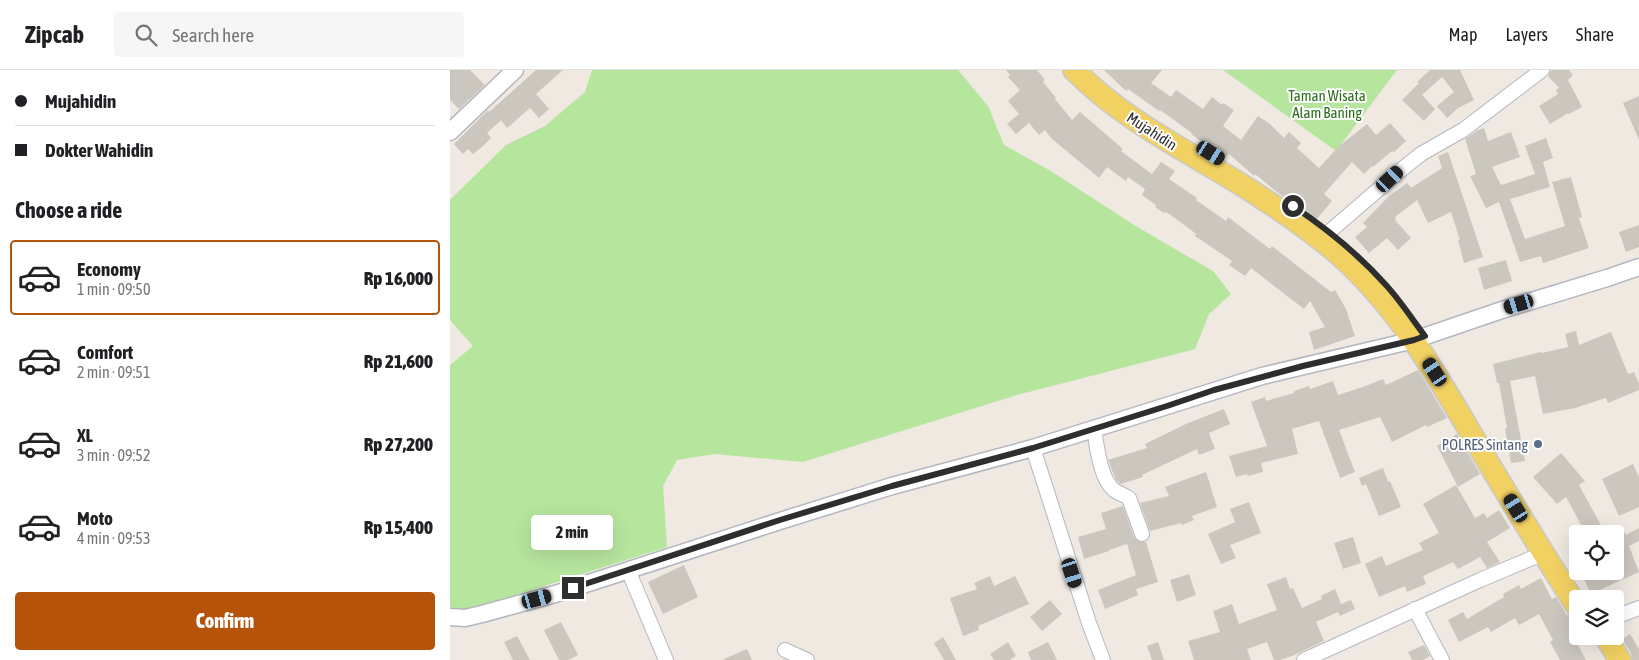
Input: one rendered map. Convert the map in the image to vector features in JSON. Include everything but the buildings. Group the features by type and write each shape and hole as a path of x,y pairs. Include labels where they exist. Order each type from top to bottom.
{"main road":[{"name":"Mujahidin","path":"1074,70 1127,116 1176,147 1241,184 1308,229 1359,274 1419,338"},
{"name":"Mujahidin","path":"1090,70 1124,98 1307,215 1343,243 1385,283 1399,300 1419,338"},
{"path":"1419,338 1480,449 1569,593"},
{"path":"1419,338 1576,590"},
{"path":"1600,645 1609,660"},
{"path":"1611,645 1620,660"}],"street":[{"path":"450,132 515,70"},
{"path":"1329,232 1400,170 1422,154 1463,130 1542,70"},
{"path":"450,617 465,618 555,594 780,520 892,486 1033,448 1262,376 1419,338 1639,267"},
{"path":"1094,429 1103,471 1113,490 1129,498 1142,534"},
{"path":"1033,448 1089,623 1103,660"},
{"path":"1304,660 1544,553"},
{"path":"628,570 666,660"},
{"path":"1624,613 1639,608"},
{"path":"1415,609 1442,660"},
{"path":"785,650 807,660"}],"green space":[{"path":"592,70 958,70 988,106 1004,145 1051,171 1134,225 1213,271 1231,294 1209,314 1195,349 1017,395 803,462 714,454 677,460 663,486 667,547 465,611 450,607 450,365 473,346 450,320 450,200 506,145 545,126 585,92"},
{"name":"Taman Wisata Alam Baning","path":"1223,70 1397,70 1336,151"}],"place":[{"name":"POLRES Sintang","path":"1538,444"}],"route":[{"path":"573,588 780,520 892,486 1033,448 1214,390 1262,376 1425,336 1385,283 1343,243 1293,206"}]}
